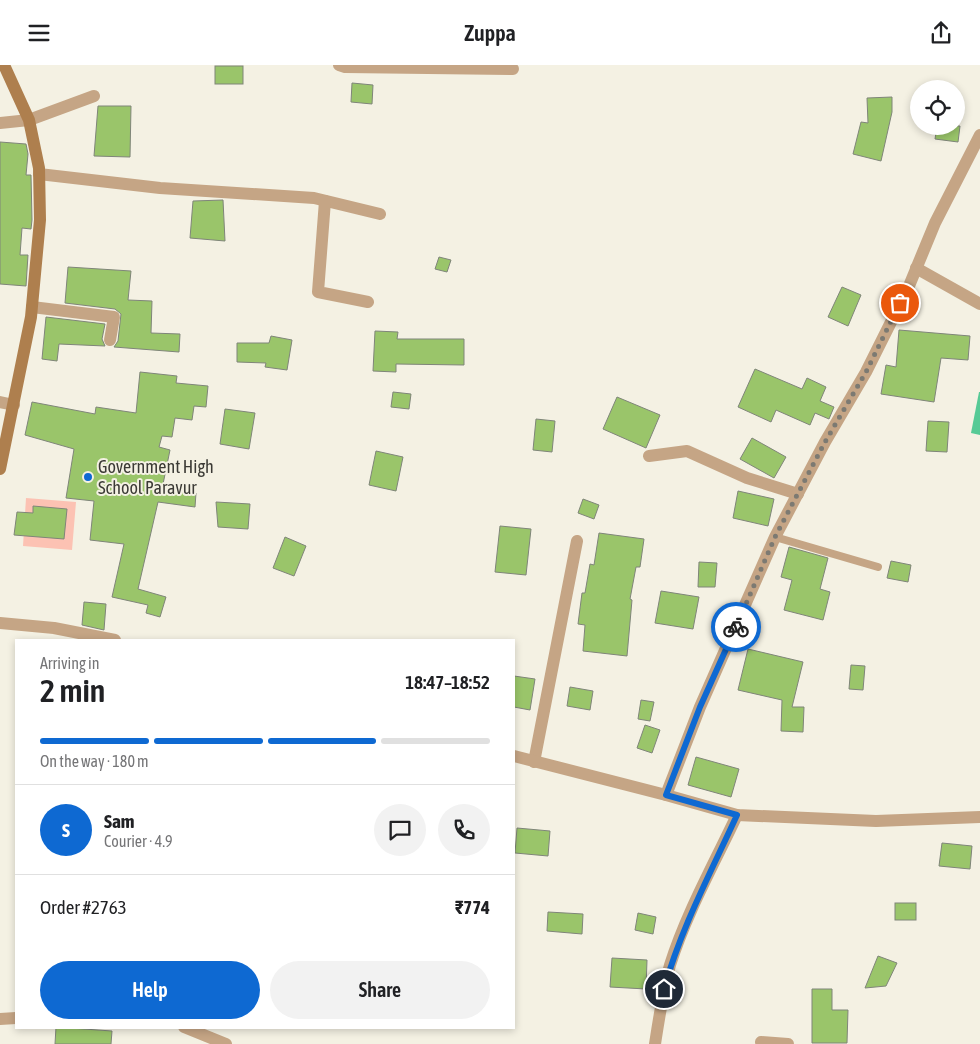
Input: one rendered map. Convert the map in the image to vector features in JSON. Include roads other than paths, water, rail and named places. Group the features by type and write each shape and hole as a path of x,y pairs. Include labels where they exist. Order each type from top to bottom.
{"main road":[{"path":"0,469 32,307 40,220 39,173 29,120 4,65"}],"street":[{"path":"339,65 344,67 512,69"},
{"path":"0,123 29,120 94,96"},
{"path":"666,795 700,707 775,537 825,442 866,372 916,268 935,223 976,153 980,135"},
{"path":"39,173 160,188 314,198 380,214"},
{"path":"325,201 318,292 368,303"},
{"path":"916,268 980,304"},
{"path":"32,307 114,317 110,340"},
{"path":"0,402 14,405"},
{"path":"649,456 687,451 747,478 798,494"},
{"path":"534,762 577,541"},
{"path":"0,623 54,628 110,639"},
{"path":"515,757 737,815 876,821 980,817"},
{"path":"655,1044 664,989 671,963 686,924 737,815"},
{"path":"0,1019 15,1018"},
{"path":"189,1029 226,1044"},
{"path":"761,1042 788,1044"}],"lane":[{"path":"775,537 878,567"}],"place":[{"name":"Government High School Paravur","path":"88,477"}]}
